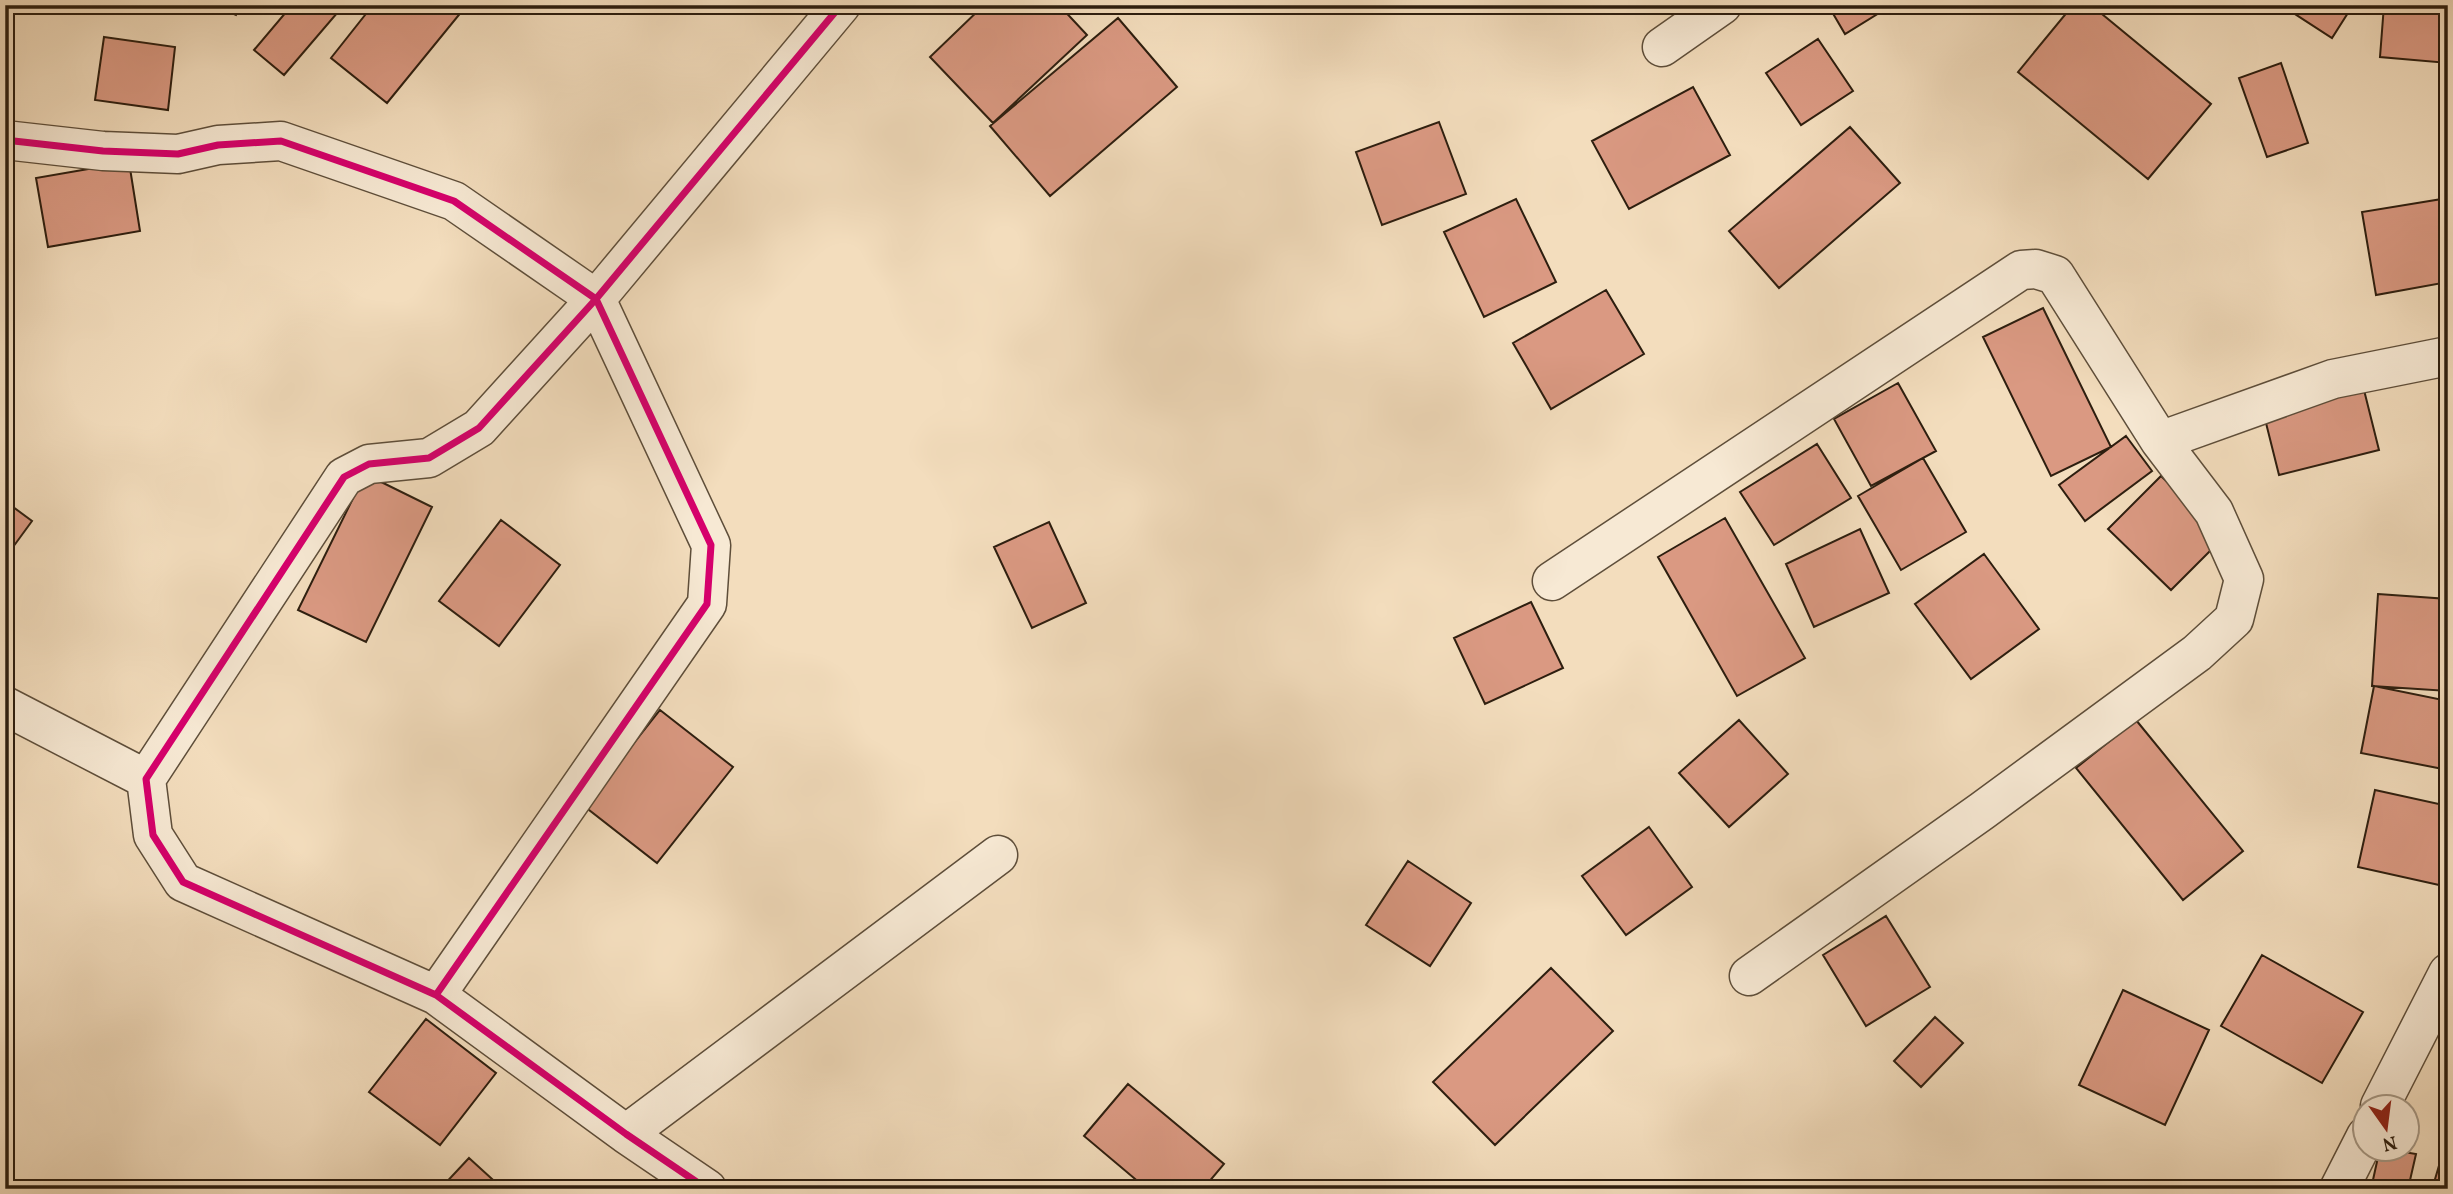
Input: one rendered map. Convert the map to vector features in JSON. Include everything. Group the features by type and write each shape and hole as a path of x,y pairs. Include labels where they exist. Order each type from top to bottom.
{"street":[{"path":"707,1189 626,1134 436,995 183,882 152,835 146,779 344,477 369,464 429,458 479,428 596,299 841,5"},
{"path":"1662,47 1722,5"},
{"path":"5,140 103,151 178,154 218,145 281,141 454,201 596,299 711,545 707,604 436,995"},
{"path":"1552,581 2021,270 2036,269 2055,275 2160,441 2214,512 2244,579 2234,619 2197,653 1982,811 1749,976"},
{"path":"2160,441 2333,379 2448,355"},
{"path":"5,706 146,779"},
{"path":"626,1134 998,855"},
{"path":"2388,1092 2448,973"},
{"path":"2339,1189 2352,1162"}],"building":[{"path":"213,5 241,5 236,15"},
{"path":"292,5 344,5 284,75 254,50"},
{"path":"373,5 467,5 387,103 331,58"},
{"path":"984,5 1059,5 1087,35 993,123 930,57"},
{"path":"1828,5 1892,5 1845,34"},
{"path":"2073,5 2091,5 2211,104 2148,179 2018,72"},
{"path":"2281,5 2353,5 2332,38"},
{"path":"2384,5 2448,5 2448,63 2380,57"},
{"path":"1118,18 1177,87 1050,196 990,126"},
{"path":"104,37 175,47 168,110 95,100"},
{"path":"1818,39 1853,91 1801,125 1766,73"},
{"path":"2281,63 2308,143 2267,157 2239,78"},
{"path":"1693,87 1730,155 1629,209 1592,141"},
{"path":"1439,122 1466,194 1382,225 1356,152"},
{"path":"1850,127 1900,183 1779,288 1729,231"},
{"path":"129,162 140,231 48,247 36,178"},
{"path":"2448,198 2448,282 2376,295 2362,212"},
{"path":"1516,199 1556,282 1484,317 1444,232"},
{"path":"1606,290 1644,354 1551,409 1513,343"},
{"path":"2043,308 2111,447 2051,476 1983,337"},
{"path":"1898,383 1936,451 1871,486 1834,419"},
{"path":"2363,386 2379,450 2279,475 2263,411"},
{"path":"2126,436 2152,471 2085,521 2059,485"},
{"path":"1817,444 1851,498 1774,545 1740,492"},
{"path":"1923,458 1966,532 1901,570 1858,496"},
{"path":"365,474 432,507 366,642 298,610"},
{"path":"2161,476 2224,537 2171,590 2108,529"},
{"path":"5,501 32,521 5,558"},
{"path":"1725,518 1805,658 1737,696 1658,557"},
{"path":"501,520 560,565 499,646 439,601"},
{"path":"1049,522 1086,603 1032,628 994,547"},
{"path":"1860,529 1889,593 1814,627 1786,564"},
{"path":"1984,554 2039,629 1971,679 1915,604"},
{"path":"2378,594 2448,599 2448,691 2372,686"},
{"path":"1531,602 1563,668 1485,704 1454,638"},
{"path":"2374,686 2448,701 2448,770 2361,753"},
{"path":"660,710 733,767 657,863 584,806"},
{"path":"1739,720 1788,774 1729,827 1679,773"},
{"path":"2136,720 2243,851 2183,900 2076,768"},
{"path":"2375,790 2448,806 2448,887 2358,867"},
{"path":"1649,827 1692,887 1626,935 1582,876"},
{"path":"1408,861 1471,903 1430,966 1366,925"},
{"path":"1886,916 1930,987 1866,1026 1823,955"},
{"path":"2262,955 2363,1012 2322,1083 2221,1026"},
{"path":"1551,968 1613,1031 1495,1145 1433,1082"},
{"path":"2123,990 2209,1030 2165,1125 2079,1085"},
{"path":"1935,1017 1963,1043 1921,1087 1894,1061"},
{"path":"426,1019 496,1073 440,1145 369,1092"},
{"path":"1128,1084 1224,1164 1203,1189 1147,1189 1084,1136"},
{"path":"2448,1135 2448,1189 2444,1189 2433,1186"},
{"path":"469,1158 503,1189 440,1189"},
{"path":"2377,1162 2414,1162 2408,1189 2371,1189"}],"cycle path":[{"path":"707,1189 626,1134 436,995 183,882 153,835 146,779 344,477 369,464 429,458 479,428 596,299 841,5"},
{"path":"5,140 103,151 178,154 218,145 281,141 454,201 596,299 711,545 707,604 436,995"}]}
